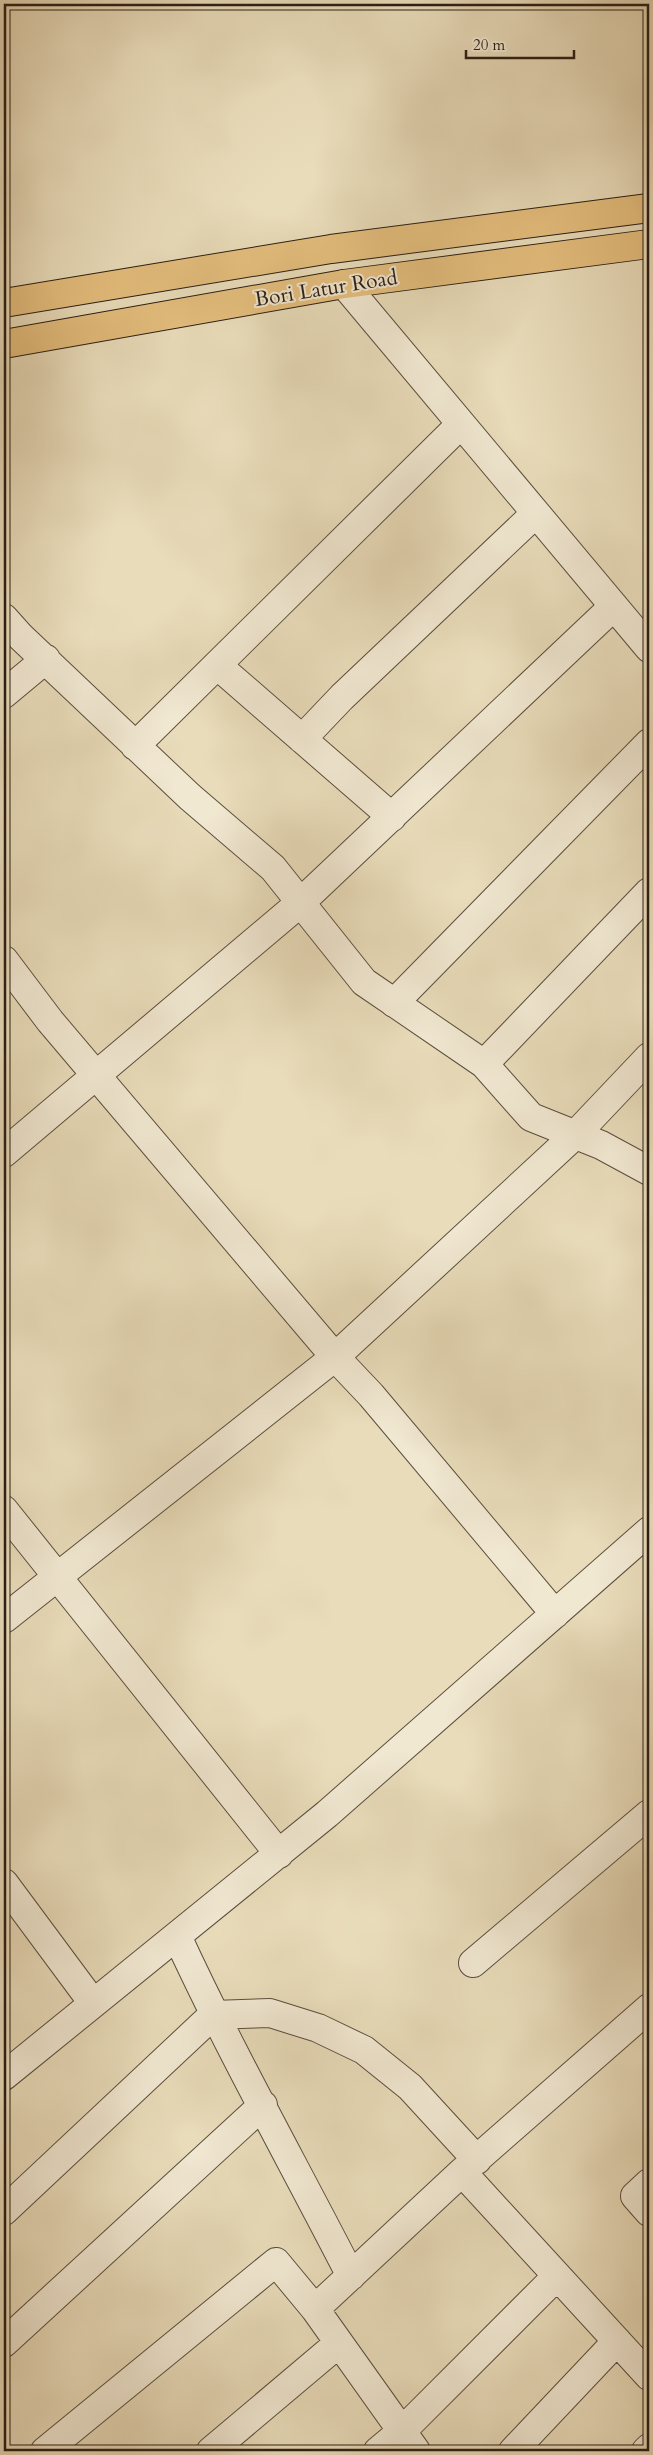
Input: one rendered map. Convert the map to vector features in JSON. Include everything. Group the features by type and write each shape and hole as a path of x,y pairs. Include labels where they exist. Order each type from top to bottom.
{"main road":[{"name":"Bori Latur Road","path":"4,304 331,249 649,208"},
{"name":"Bori Latur Road","path":"4,344 344,284 649,244"}],"street":[{"path":"344,284 460,425 649,648"},
{"path":"135,746 460,425"},
{"path":"302,738 342,697 535,514"},
{"path":"4,1153 98,1076 300,903 614,606"},
{"path":"4,618 135,746 190,797 273,868 364,982 484,1064 531,1117 601,1145 649,1171"},
{"path":"4,694 46,660"},
{"path":"217,665 392,817"},
{"path":"394,1003 649,743"},
{"path":"484,1064 649,892"},
{"path":"4,960 50,1021 335,1357 371,1395 555,1614"},
{"path":"4,1619 335,1357 576,1134 649,1057"},
{"path":"4,1510 279,1854"},
{"path":"4,2076 327,1814 649,1531"},
{"path":"473,1963 649,1814"},
{"path":"4,1883 93,2004"},
{"path":"177,1936 213,2015 263,2104 351,2276"},
{"path":"315,2308 469,2166 649,2008"},
{"path":"4,2211 213,2015 270,2013 318,2028 364,2050 410,2087 469,2166 557,2276 649,2376"},
{"path":"4,2343 263,2104"},
{"path":"649,2183 635,2196 649,2212"},
{"path":"44,2451 276,2262 315,2308 409,2441"},
{"path":"378,2451 409,2441 557,2276"},
{"path":"513,2451 617,2341"},
{"path":"211,2451 339,2342"},
{"path":"646,2451 649,2448"}]}
